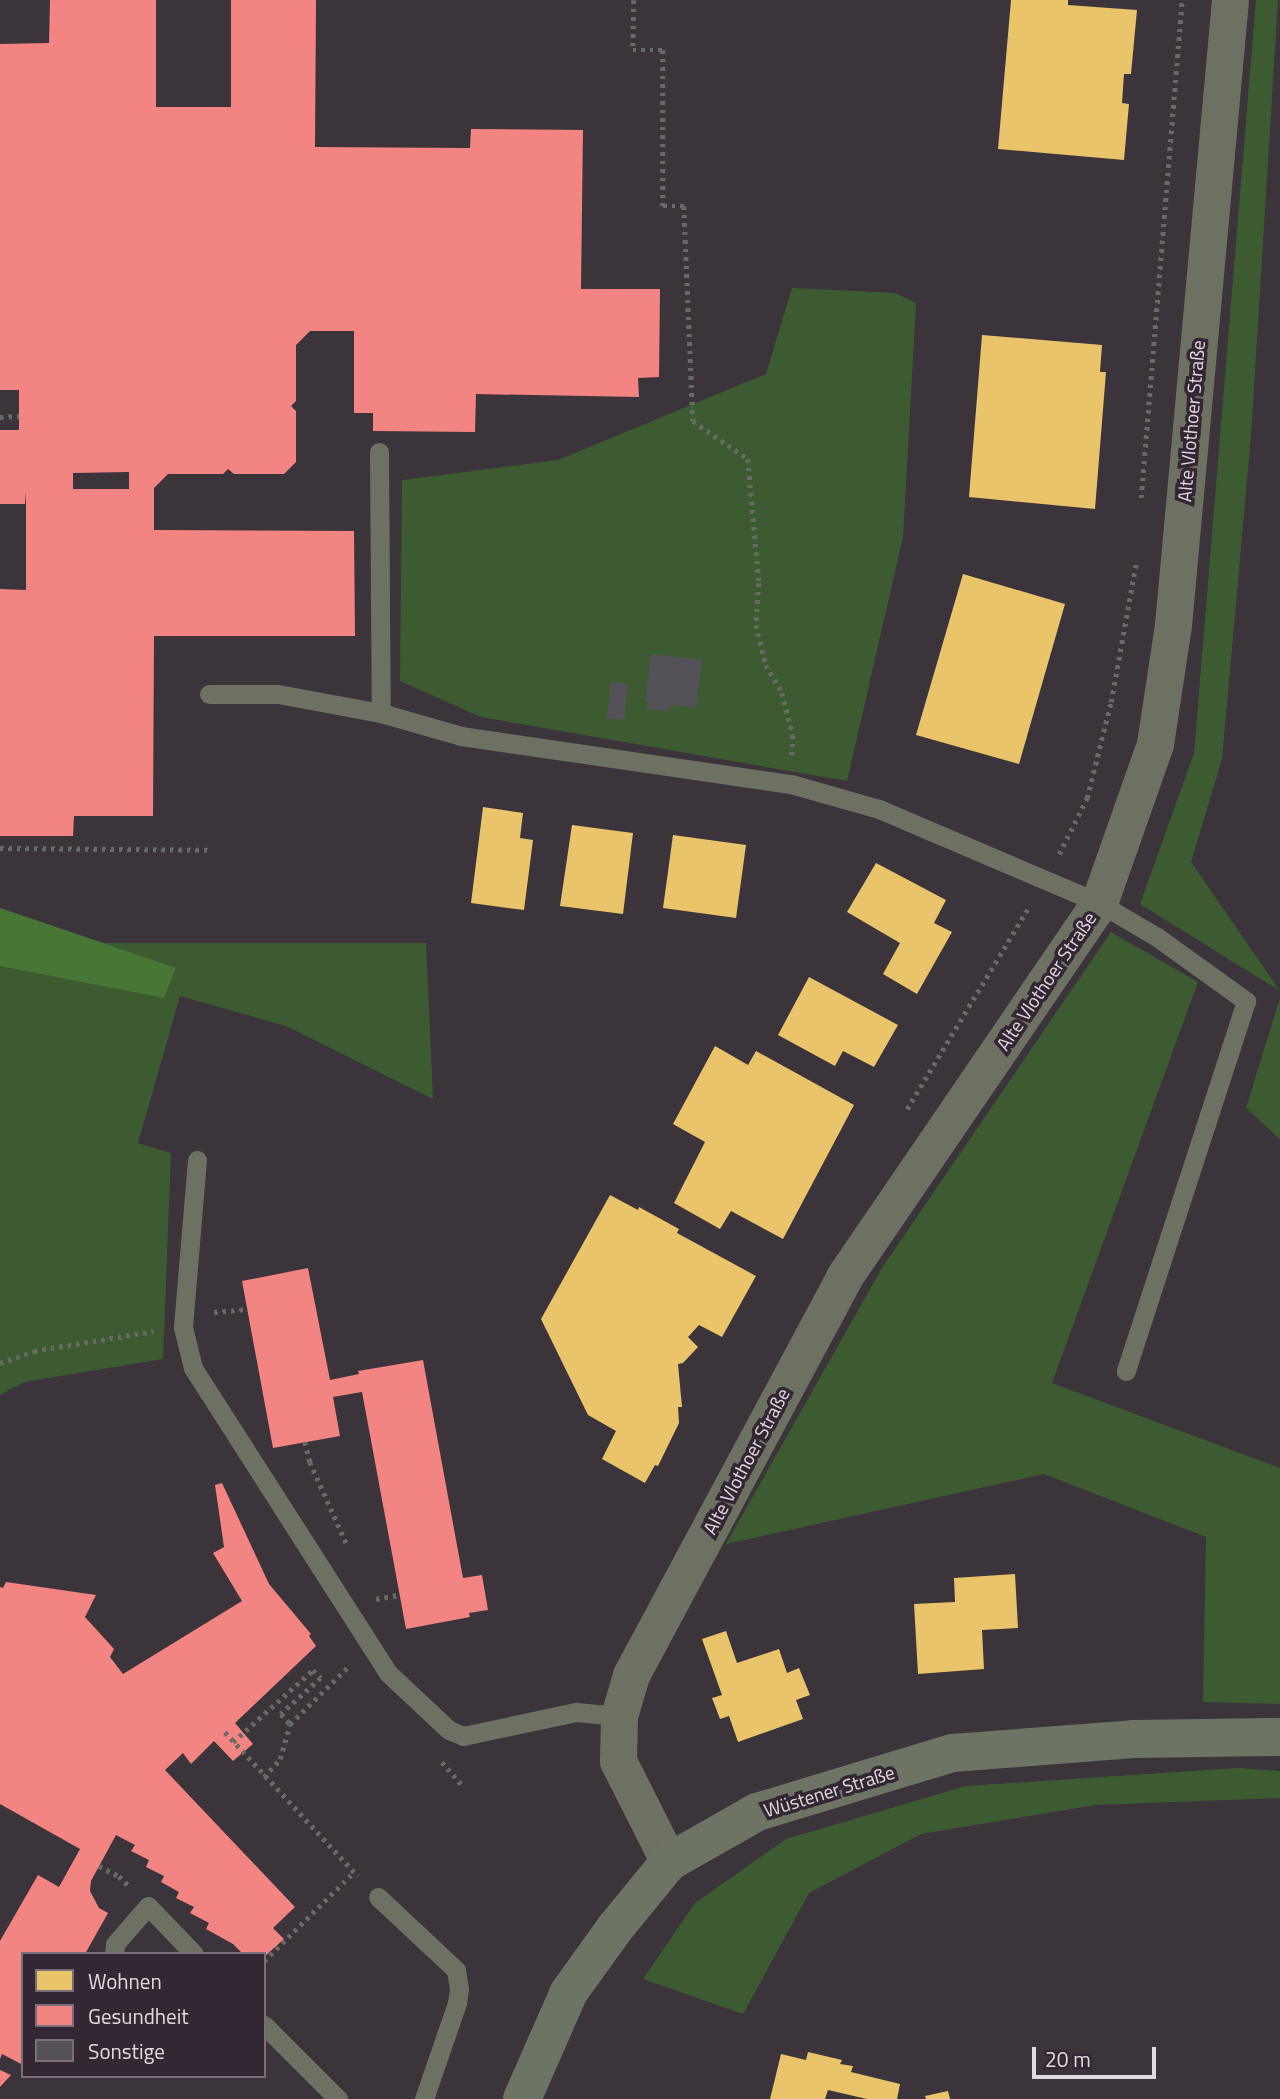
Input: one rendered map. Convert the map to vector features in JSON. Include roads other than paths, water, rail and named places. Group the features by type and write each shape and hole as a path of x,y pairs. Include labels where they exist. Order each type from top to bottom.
{"main road":[{"name":"Wüstener Straße","path":"522,2099 569,1992 615,1928 669,1863 757,1812 953,1753 1133,1739 1280,1737"}],"street":[{"name":"Alte Vlothoer Straße","path":"669,1863 618,1761 618,1716 631,1675 845,1276 1099,903 1155,744 1173,625 1230,0"}],"lane":[{"path":"379,452 381,713"},
{"path":"209,694 278,694 381,713 461,736 791,784 879,809 1099,903 1157,937 1245,1001 1126,1371"},
{"path":"197,1160 183,1327 193,1368 370,1646 400,1686 449,1730 463,1736 576,1712 618,1716"},
{"path":"378,1897 456,1970 459,1989 457,2003 424,2099"},
{"path":"114,1952 115,1944 148,1906 192,1952"},
{"path":"266,2027 338,2099"}]}
